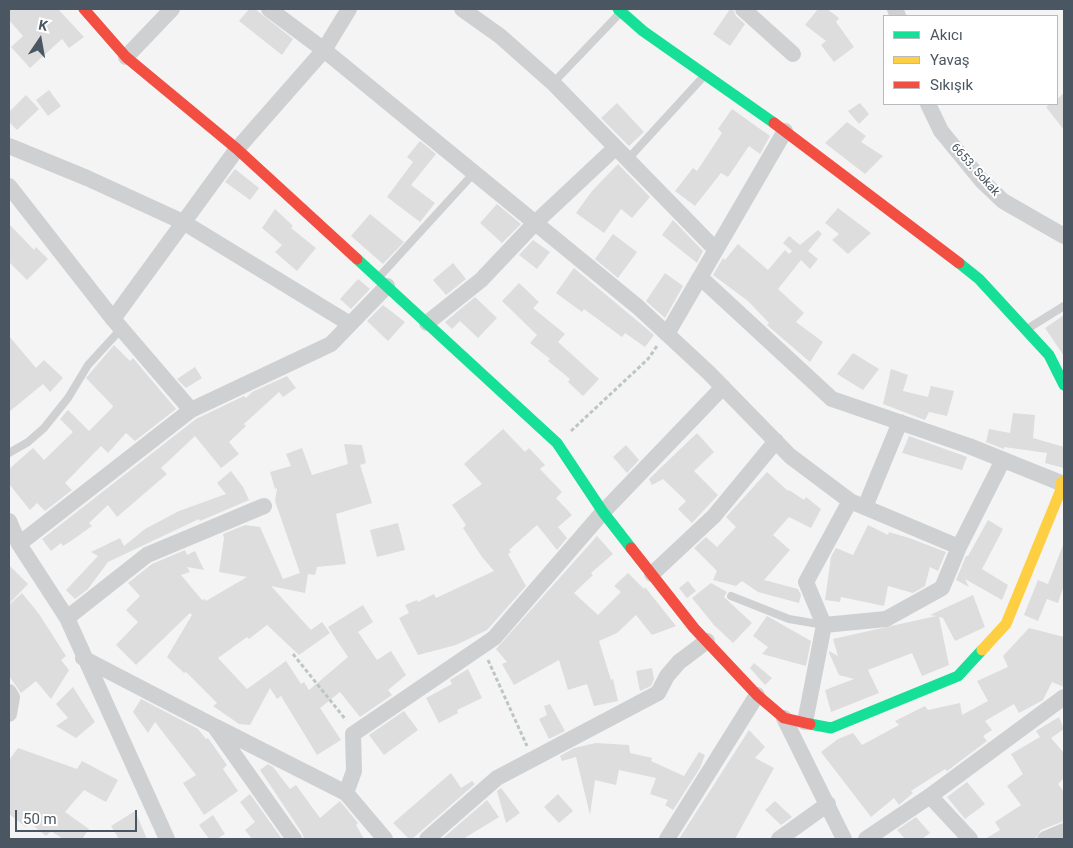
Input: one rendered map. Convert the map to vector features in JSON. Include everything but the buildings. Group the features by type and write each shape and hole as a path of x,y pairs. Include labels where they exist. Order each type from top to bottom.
{"street":[{"path":"84,9 126,57 237,149 557,443 603,512 706,641 756,695 784,718 844,839"},
{"path":"126,57 172,9"},
{"path":"269,9 324,50 638,307 723,387 790,456 857,504 959,547"},
{"path":"117,324 183,222 237,149 324,50 349,9"},
{"path":"462,9 500,36 553,83 614,149 716,250"},
{"path":"744,9 793,54"},
{"path":"619,10 643,31 785,131 980,279 1049,355 1064,385"},
{"name":"6653. Sokak","path":"928,105 941,131 982,181 1003,201 1064,236"},
{"path":"667,334 785,131"},
{"path":"9,146 87,178 183,222 350,324"},
{"path":"427,323 482,280 535,223 614,149"},
{"path":"9,186 117,324 192,410"},
{"path":"700,277 832,399 1063,482 1006,624 958,676 831,728 784,718"},
{"path":"20,544 192,410 331,344 350,324 382,282"},
{"path":"346,793 354,771 353,734 494,638 603,512 723,387"},
{"path":"805,722 824,625 806,582 857,504 900,422"},
{"path":"652,574 675,555 714,516 776,441"},
{"path":"824,625 886,619 942,588 959,547 1003,460"},
{"path":"66,618 147,554 264,506"},
{"path":"9,521 20,544 66,618 168,839"},
{"path":"427,839 497,778 658,693 667,676 679,662 706,641"},
{"path":"83,658 346,793 385,839"},
{"path":"9,692 12,697 9,714"},
{"path":"667,839 756,695"},
{"path":"866,839 930,796 1064,697"},
{"path":"214,726 294,839"},
{"path":"930,796 970,839"},
{"path":"779,839 828,804"},
{"path":"1045,839 1064,831"}],"lane":[{"path":"553,83 619,10"},
{"path":"626,161 705,75"},
{"path":"382,282 474,173"},
{"path":"1026,330 1064,306"},
{"path":"9,453 28,442 44,428 68,398 88,365 117,324"},
{"path":"731,596 790,619 824,625"}],"path":[{"path":"557,443 648,359 667,334"},
{"path":"482,646 533,759"},
{"path":"293,654 346,721 353,734"}],"traffic: fast":[{"path":"618,9 643,31 774,123"},
{"path":"357,259 557,443 603,512 631,548"},
{"path":"959,263 979,279 1049,355 1064,385"},
{"path":"810,724 831,728 958,676 982,650"}],"traffic: slow":[{"path":"982,650 1006,624 1060,492 1061,483 1064,481"}],"traffic: jam":[{"path":"84,9 126,57 237,149 357,259"},
{"path":"774,123 959,263"},
{"path":"631,548 694,628 757,695 784,718 810,724"}]}
